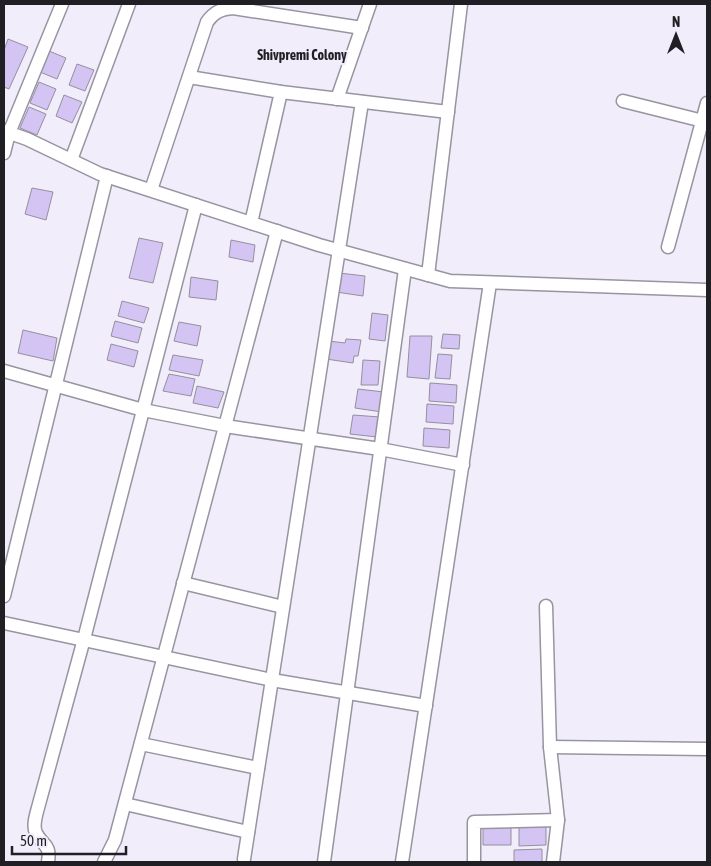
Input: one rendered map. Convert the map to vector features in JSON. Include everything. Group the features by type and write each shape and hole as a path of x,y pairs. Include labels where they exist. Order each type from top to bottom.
{"street":[{"path":"4,153 6,132 62,4"},
{"path":"71,160 129,4"},
{"path":"337,99 370,4"},
{"path":"428,275 461,4"},
{"path":"151,190 207,22 213,13 222,9 233,8 362,28"},
{"path":"189,77 281,92 448,112"},
{"path":"251,223 281,92"},
{"path":"623,101 705,121"},
{"path":"244,859 362,102"},
{"path":"668,247 705,121 707,103"},
{"path":"6,132 26,139 107,176 339,250 450,281 707,290"},
{"path":"4,596 107,176"},
{"path":"48,862 48,848 44,841 36,834 35,823 196,205"},
{"path":"104,862 115,840 125,804 277,231"},
{"path":"324,862 405,269"},
{"path":"402,862 490,283"},
{"path":"4,371 56,384 143,410 225,426 380,449 462,465"},
{"path":"183,583 283,606"},
{"path":"546,606 550,747 558,820 553,862"},
{"path":"4,623 272,680 426,706"},
{"path":"141,744 258,768"},
{"path":"550,747 707,749"},
{"path":"125,804 248,832"},
{"path":"474,862 474,822 558,820"}],"building":[{"path":"8,39 28,47 9,89 4,87 4,50"},
{"path":"49,51 66,58 57,79 40,72"},
{"path":"77,64 94,70 85,91 69,85"},
{"path":"39,82 56,89 47,110 30,103"},
{"path":"64,95 82,102 72,123 56,116"},
{"path":"29,107 46,114 37,135 20,128"},
{"path":"32,188 53,192 46,220 25,214"},
{"path":"139,238 163,243 153,283 129,278"},
{"path":"231,240 255,245 253,262 229,257"},
{"path":"339,273 365,276 363,296 336,292"},
{"path":"191,277 218,281 216,300 189,297"},
{"path":"122,301 149,308 144,323 118,316"},
{"path":"372,313 388,315 385,341 369,339"},
{"path":"115,321 142,328 138,343 111,336"},
{"path":"179,322 201,326 197,346 174,341"},
{"path":"23,330 57,338 53,361 18,353"},
{"path":"443,334 460,335 459,349 441,348"},
{"path":"410,336 432,336 429,379 407,377"},
{"path":"346,339 361,340 358,356 354,356 353,363 326,359 329,341 345,343"},
{"path":"111,344 138,351 134,367 107,360"},
{"path":"438,354 452,355 450,379 435,378"},
{"path":"173,355 203,360 199,376 169,370"},
{"path":"363,360 380,361 378,385 361,385"},
{"path":"169,374 195,379 191,396 163,391"},
{"path":"430,383 457,385 456,403 429,401"},
{"path":"197,386 224,392 218,408 193,403"},
{"path":"358,389 384,392 382,412 355,408"},
{"path":"427,404 454,406 453,424 426,422"},
{"path":"353,415 380,417 377,437 350,434"},
{"path":"424,428 450,430 449,448 423,446"},
{"path":"511,826 511,845 483,845 483,827"},
{"path":"546,826 546,845 519,846 519,827"},
{"path":"542,849 542,862 514,862 514,850"}],"district":[{"name":"Shivpremi Colony","path":"302,55"}]}
